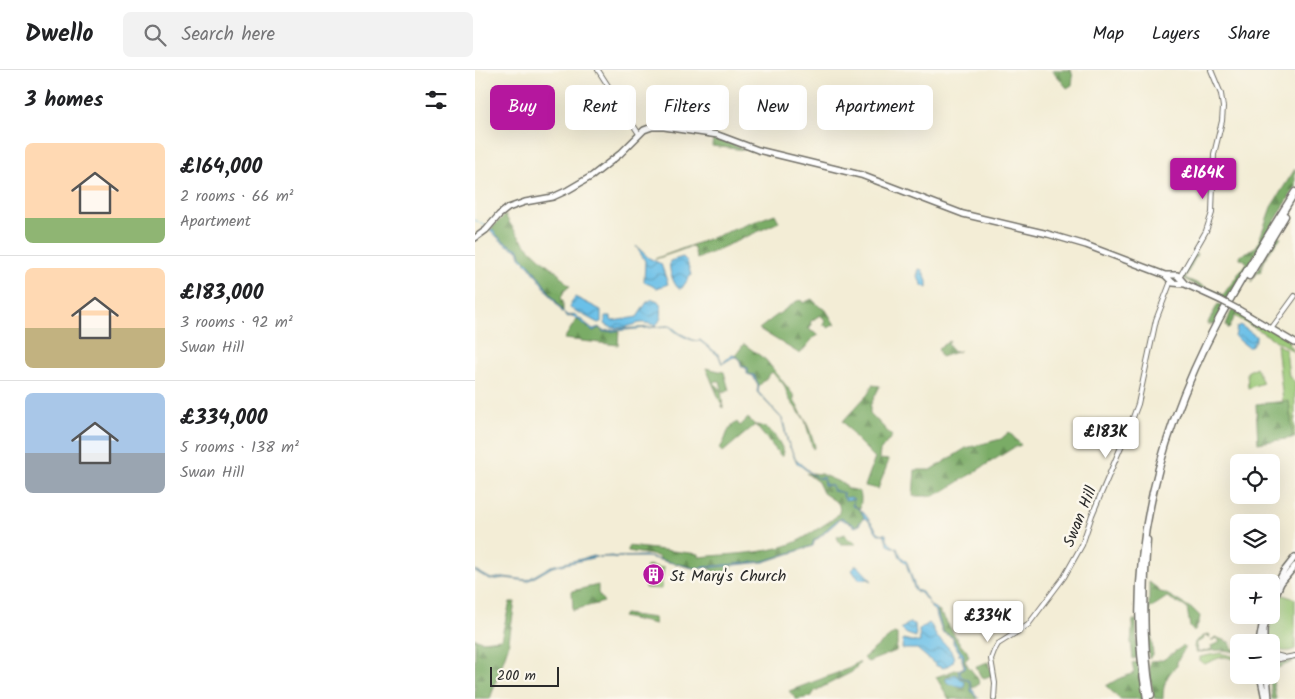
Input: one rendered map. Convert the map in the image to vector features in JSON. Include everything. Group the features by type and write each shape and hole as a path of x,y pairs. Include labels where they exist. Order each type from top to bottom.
{"highway":[{"path":"1146,699 1138,624 1138,591 1143,537 1149,504 1171,430 1219,321 1295,192"},
{"path":"1153,699 1149,688 1145,648 1143,591 1148,535 1153,507 1164,467 1195,381 1223,321 1295,200"}],"main road":[{"path":"475,238 508,208 553,196 581,183 621,154 639,134 652,128 671,128 718,135 755,149 861,175 963,214 1086,245 1175,279 1220,300 1295,343"},
{"path":"1280,579 1294,558"},
{"path":"1280,586 1295,566"},
{"path":"1262,684 1265,699"},
{"path":"1268,684 1269,699"}],"street":[{"path":"598,70 639,134"},
{"name":"Swan Hill","path":"994,699 995,683 991,659 994,651 998,644 1028,625 1064,576 1082,545 1092,515 1138,404 1156,320 1163,299 1207,231 1212,213 1214,154 1222,121 1223,107 1221,94 1211,70"},
{"path":"1271,329 1295,296"},
{"path":"1280,660 1295,656"},
{"path":"1280,657 1285,658"}],"green space":[{"path":"1052,70 1071,70 1073,77 1072,85 1067,88"},
{"path":"713,139 723,140 745,150 712,146"},
{"path":"1295,169 1295,188 1227,301 1184,279 1183,275 1195,254 1197,254 1185,278 1223,295 1247,262 1240,258 1240,256 1257,246 1271,207"},
{"path":"775,214 779,222 697,259 693,246 655,259"},
{"path":"505,215 526,245 570,286 564,291 561,298 563,301 563,311 531,266 521,256 520,251 498,238 491,229"},
{"path":"1277,236 1281,237 1268,253 1261,271 1257,273 1251,282"},
{"path":"812,299 826,310 835,325 833,324 829,328 823,324 825,320 820,315 810,322 812,325 809,328 811,331 819,335 814,337 800,354 759,329 797,301 801,300 803,303"},
{"path":"1218,304 1225,307 1215,324 1207,324"},
{"path":"1232,309 1237,311 1229,329 1226,325"},
{"path":"1237,311 1290,340 1288,344 1295,352 1235,316"},
{"path":"576,320 581,321 593,331 599,328 603,332 619,330 618,345 564,339"},
{"path":"950,341 948,344 953,352 960,351 941,357 938,348"},
{"path":"744,344 766,360 795,397 793,399 805,420 789,399 784,385 772,372 759,386 754,375 748,374 748,368 742,366 741,361 735,356"},
{"path":"1277,344 1286,350 1289,376 1295,382 1295,438 1293,438 1289,402 1283,402"},
{"path":"1256,367 1263,383 1248,388 1247,372"},
{"path":"706,368 724,372 729,390 723,393 720,381 714,383 721,389 723,408"},
{"path":"872,385 880,386 870,406 870,413 892,436 880,451 879,459 889,460 878,489 865,486 875,458 858,441 843,421 868,394"},
{"path":"1289,401 1293,438 1258,443 1256,404"},
{"path":"748,418 755,425 723,452 719,449 733,426 737,422 740,426"},
{"path":"805,420 815,446 813,449"},
{"path":"755,425 769,430 773,434 784,452 782,457"},
{"path":"1009,432 1021,445 1013,448 944,491 933,496 913,496 915,470 931,470 966,448 1001,439"},
{"path":"806,473 821,474 846,485 846,489 856,490 860,494 860,508 852,505 860,509 864,517 858,525 854,526 842,518 834,522 814,540 812,546 765,561 734,564 721,573 707,567 694,568 661,560 657,556 628,551 628,546 699,554 699,557 758,552 796,542 833,519 840,510 838,503 823,493 818,482"},
{"path":"845,534 848,539 856,544 840,544 837,537"},
{"path":"647,565 664,568 661,589 645,588"},
{"path":"1149,582 1160,592 1194,610 1200,616 1194,632 1190,627 1187,608 1169,598 1167,597 1149,609"},
{"path":"598,585 598,593 604,602 573,610 572,591"},
{"path":"1280,594 1295,599 1295,649 1289,651 1280,650 1280,634 1269,634 1270,624 1280,624"},
{"path":"510,602 515,602 508,647 490,699 475,699 475,638 481,641 501,639"},
{"path":"936,609 940,611 940,615 943,616 962,647 967,651 969,657 965,661 979,681 978,685 972,688 970,681 960,676 960,670 964,669 965,664 963,655 953,637 943,632"},
{"path":"1145,609 1149,609 1153,655 1149,659"},
{"path":"624,614 655,618 655,624 622,617"},
{"path":"1133,620 1136,620 1137,658 1133,659 1131,642"},
{"path":"894,633 897,634 896,651 868,662 863,658"},
{"path":"1207,634 1210,635 1209,638 1208,635 1196,643 1197,651 1200,652 1196,652 1195,642"},
{"path":"1215,637 1229,642 1230,651 1204,651 1212,649 1211,646 1220,642 1216,638 1211,641"},
{"path":"1183,646 1185,648 1177,662 1177,666 1170,673 1166,681 1163,699 1154,698 1149,668 1150,661 1163,660"},
{"path":"1220,653 1230,656 1230,658 1225,657 1204,664 1200,661 1200,657"},
{"path":"1292,661 1293,662 1280,667 1280,663"},
{"path":"858,662 860,663 852,672 815,691 811,697 796,699 789,691 850,668"},
{"path":"988,662 992,675 984,678 980,675 976,666"},
{"path":"1132,663 1138,663 1143,699 1120,699 1106,686 1134,673"},
{"path":"958,669 960,677 970,682 971,691 977,699 949,699 936,677"},
{"path":"1270,684 1273,684 1276,699 1272,699"}],"water":[{"path":"489,229 492,229 511,246 519,249 521,256 531,266 564,313 569,316 574,314 593,329 599,327 603,331 671,325 678,332 694,340 679,334 670,326 603,332 599,328 593,331 573,316 568,317 563,313 530,267 520,257 518,250 505,244"},
{"path":"636,246 649,258 661,264 668,284 657,288 644,282 645,261"},
{"path":"683,257 687,261 691,275 682,288 679,289 670,272 670,261"},
{"path":"919,269 922,270 927,281 927,288 922,285 917,276"},
{"path":"575,297 601,310 601,322 598,323 570,308 570,304"},
{"path":"653,299 658,301 661,310 660,320 656,325 642,323 613,328 605,324 605,316 611,316 613,321 637,317 647,302"},
{"path":"1240,325 1256,336 1251,347 1248,347 1235,337 1237,327"},
{"path":"700,340 719,355 722,363 732,355 736,356 740,361 733,357 722,364 719,356 700,341 696,341"},
{"path":"740,361 742,366 748,368 748,374 754,375 759,386 758,392 783,420 788,442 782,419 757,392 758,386 753,376 747,374 747,369 741,366"},
{"path":"792,452 796,460 817,478 797,463"},
{"path":"823,477 825,484 832,485 834,490 844,493 844,498 851,497 854,499 853,505 857,508 852,506 853,499 845,500 843,497 843,493 833,491 832,486 824,485 823,479 817,478"},
{"path":"861,510 879,533 886,534 889,543 897,548 907,562 916,590 922,592 930,605 921,593 915,591 906,563 900,557 897,549 888,545 884,534 878,534 868,520 864,518 858,526 855,527 840,519 842,518 856,526 864,517"},
{"path":"840,519 815,540 813,546 764,562 697,569 648,557 618,557 645,556 694,568 764,561 812,546 814,540"},
{"path":"594,556 597,557 552,567 528,581 505,578 490,580 475,571 491,579 504,577 527,580 551,566"},
{"path":"856,565 872,581 868,579 862,580 857,577 852,570"},
{"path":"931,606 936,609 943,632 953,637 964,655 963,661 966,667 960,670 960,674 970,681 972,689 979,699 971,691 970,682 959,676 958,670 964,667 962,660 962,655 958,655 960,653 953,643 953,638 942,632 935,611"},
{"path":"909,623 915,624 916,637 907,634 901,629"},
{"path":"929,623 937,637 953,654 953,662 944,668 937,666 917,649 902,649 903,639 920,642 919,630"},
{"path":"955,674 965,682 964,687 949,684 946,681 946,678"}],"waterway":[{"path":"475,220 487,227"}],"place":[{"name":"St Mary's Church","path":"654,575"}]}
